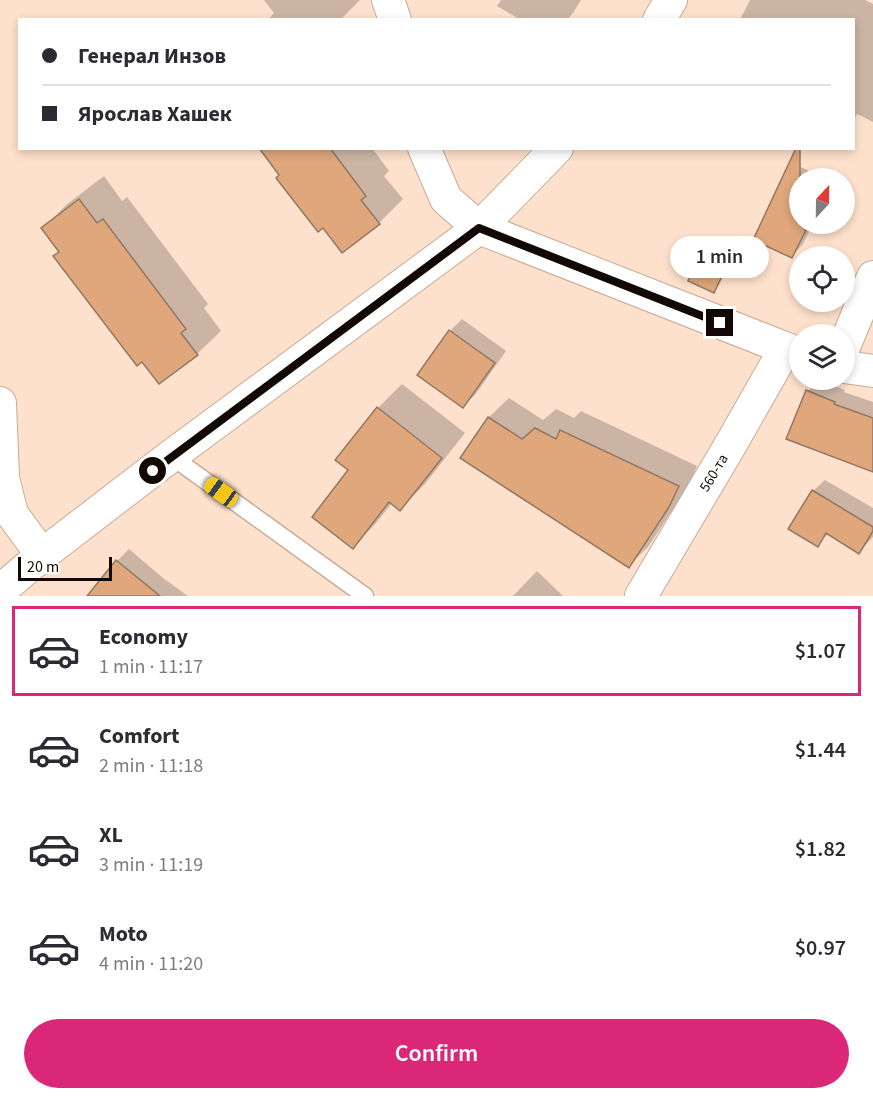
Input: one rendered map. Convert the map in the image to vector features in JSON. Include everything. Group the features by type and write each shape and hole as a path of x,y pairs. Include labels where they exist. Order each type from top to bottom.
{"street":[{"path":"388,0 394,18"},
{"path":"660,18 671,0"},
{"path":"425,150 446,199 479,228 789,350"},
{"path":"0,591 42,555 171,456 479,228 555,150"},
{"path":"854,324 873,278"},
{"name":"560-та","path":"641,596 731,444 789,356"},
{"path":"855,369 873,371"},
{"path":"0,403 3,478 12,514 42,555"}],"lane":[{"path":"171,456 365,596"}],"building":[{"path":"260,150 332,150 366,196 361,200 380,224 342,253 323,228 318,232 276,178 279,175"},
{"path":"795,150 800,150 800,168 789,168 789,234 804,234 798,246 789,246 789,257 753,240"},
{"path":"79,199 97,223 103,219 186,329 181,333 198,355 159,384 142,362 137,366 53,256 59,252 41,228"},
{"path":"703,250 728,263 714,293 688,281"},
{"path":"449,330 495,363 463,408 417,375"},
{"path":"806,390 835,402 834,404 873,418 873,472 786,439"},
{"path":"377,407 442,458 400,511 389,502 353,549 312,517 348,470 335,460"},
{"path":"488,417 522,439 535,428 556,439 560,430 679,486 669,507 629,568 460,458"},
{"path":"812,490 873,527 873,531 859,554 826,533 818,547 788,529"},
{"path":"116,560 160,596 87,596"}],"route":[{"path":"153,471 479,228 720,323"}]}
